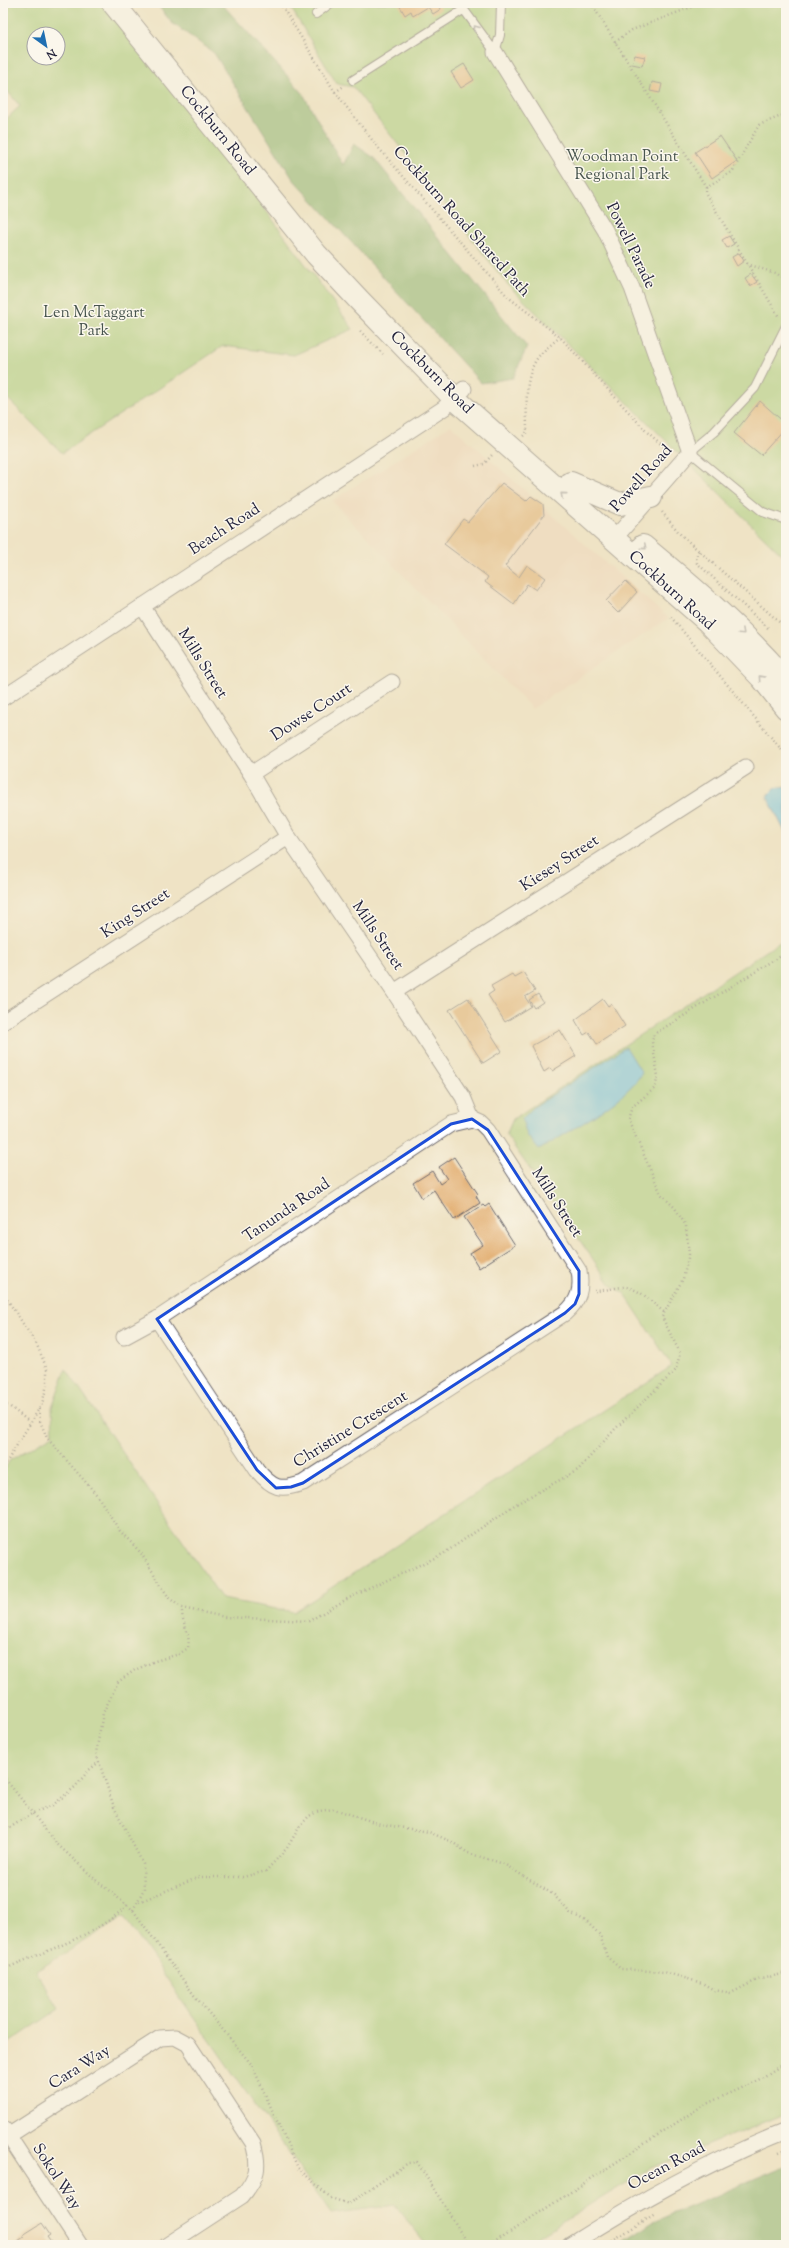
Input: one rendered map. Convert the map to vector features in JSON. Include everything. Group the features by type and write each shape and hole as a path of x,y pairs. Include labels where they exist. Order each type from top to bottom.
{"main road":[{"name":"Cockburn Road","path":"113,3 316,254 459,394 618,534 706,599 753,642 786,680"},
{"name":"Cockburn Road","path":"127,3 273,188 338,264 459,394 571,483 618,534 708,622 762,678 786,708"},
{"path":"571,483 620,504 651,497"}],"street":[{"name":"Powell Parade","path":"495,52 605,230 632,288 678,417"},
{"name":"Beach Road","path":"3,698 444,408 459,394"},
{"name":"Powell Road","path":"618,534 690,452 678,417"},
{"name":"Mills Street","path":"142,606 251,774 288,837 394,992 463,1097 472,1119 481,1123 488,1130 579,1271 581,1286"},
{"name":"Dowse Court","path":"251,774 392,682"},
{"name":"Kiesey Street","path":"394,992 746,766"},
{"name":"King Street","path":"3,1022 288,837"},
{"name":"Tanunda Road","path":"124,1337 157,1318 451,1124 472,1119"},
{"name":"Christine Crescent","path":"157,1318 257,1470 266,1481 276,1488 290,1487 303,1483 565,1313 575,1304 581,1286"},
{"name":"Cara Way","path":"6,2132 160,2038 175,2036 188,2044 253,2143 257,2158 257,2172 251,2185 242,2196 167,2245"},
{"name":"Ocean Road","path":"570,2245 627,2209 691,2174 786,2131"},
{"name":"Sokol Way","path":"6,2132 80,2245"}],"lane":[{"path":"316,14 332,3"},
{"path":"495,52 500,35 501,3"},
{"path":"353,80 461,6"},
{"name":"Powell Parade","path":"461,6 495,52"},
{"path":"786,327 755,388 714,432 690,452 763,512 786,520"}],"path":[{"name":"Cockburn Road Shared Path","path":"280,3 334,92 376,145 508,297 560,337 646,432 669,451 668,458"},
{"path":"591,3 706,188 706,194 786,327"},
{"path":"615,42 632,30 702,3"},
{"path":"706,188 732,172 759,126 786,114"},
{"path":"747,264 775,273 786,281"},
{"path":"527,432 528,381 531,369 539,357 560,337"},
{"path":"475,466 484,464 493,454"},
{"path":"651,497 681,535 786,628"},
{"path":"699,551 696,557 697,563 768,628"},
{"path":"666,612 786,755"},
{"path":"39,1409 40,1421 47,1438 97,1495 120,1531 141,1553 169,1598 182,1608 225,1617 309,1621 348,1599 443,1554 516,1504 578,1470 616,1428 676,1370 680,1353 662,1317 683,1279 689,1254 686,1226 675,1208 661,1194 628,1119 632,1107 655,1088 658,1076 652,1042 654,1034 786,952"},
{"path":"581,1286 604,1291 625,1286 646,1296 664,1312"},
{"path":"3,1293 37,1345 47,1369 47,1385 39,1409 3,1468"},
{"path":"3,1404 9,1406 31,1423"},
{"path":"133,1910 139,1902 144,1889 142,1864 114,1807 96,1753 103,1713 118,1682 135,1670 155,1661 179,1654 188,1648 188,1629 182,1618 182,1608"},
{"path":"3,1832 33,1814 53,1805 75,1787 89,1770 99,1762"},
{"path":"3,1776 56,1843 97,1881 133,1910 194,1995 252,2065 298,2168 331,2198 349,2204 408,2163 417,2162 469,2245"},
{"path":"139,1902 199,1878 243,1877 266,1871 287,1848 300,1826 309,1816 319,1811 334,1809 380,1824 429,1832 452,1842 468,1853 504,1864 554,1895 570,1913 586,1921 600,1935 607,1957 621,1969 664,1972 702,1983 714,1990 731,1993 757,1980 786,1973"},
{"path":"3,1970 34,1954 82,1936 121,1911 127,1905"},
{"path":"490,2245 702,2106 760,2079 786,2062"},
{"path":"773,2155 786,2150"},
{"path":"605,2245 656,2213"}],"highlighted area":[{"path":"472,1119 488,1130 579,1271 579,1294 575,1304 565,1313 303,1483 291,1487 276,1488 257,1470 157,1319 451,1124"}],"shaded area":[{"path":"451,425 668,618 532,709 332,501"}],"green space":[{"name":"Len McTaggart Park","path":"3,3 102,3 259,201 353,329 294,355 223,346 62,453 3,394 3,122 20,106 3,86"},
{"path":"156,3 221,3 302,92 343,165 354,144 373,157 527,347 513,378 481,383 293,179 214,53 172,23"},
{"name":"Woodman Point Regional Park","path":"288,3 786,3 786,559 508,285 353,87 337,84"},
{"path":"786,938 786,2113 651,2168 524,2245 427,2245 395,2205 331,2214 124,1917 36,1971 59,2009 3,2047 3,1472 10,1460 53,1435 52,1407 66,1369 222,1599 294,1612 672,1366 624,1293 611,1285 506,1135 513,1119"},
{"path":"786,2166 786,2245 618,2245 653,2222"}],"water":[{"path":"786,786 786,834 767,796 775,788"},
{"path":"626,1047 642,1073 634,1084 623,1095 595,1115 539,1150 527,1135 522,1119 534,1107"}],"building":[{"path":"398,3 438,3 441,9 433,14 428,7 413,16 411,11 405,15"},
{"path":"635,55 645,57 642,66 632,64"},
{"path":"464,64 474,80 461,88 451,72"},
{"path":"652,82 662,84 660,93 650,91"},
{"path":"720,136 737,161 712,178 695,152"},
{"path":"729,236 734,244 727,248 722,240"},
{"path":"739,253 744,261 737,266 732,257"},
{"path":"751,274 757,282 750,286 745,278"},
{"path":"760,401 786,424 786,427 761,455 734,433"},
{"path":"502,483 526,501 531,496 543,504 544,515 505,566 519,577 527,565 545,578 536,590 527,584 514,604 485,582 488,577 444,544 463,519 468,522"},
{"path":"625,581 637,592 618,613 606,601"},
{"path":"523,972 535,991 525,997 531,1006 505,1022 488,995 494,991 491,986 512,974 514,977"},
{"path":"538,994 543,1002 534,1008 529,1000"},
{"path":"468,998 502,1051 483,1063 449,1010"},
{"path":"603,999 608,1006 611,1004 625,1026 597,1044 589,1032 584,1035 575,1020"},
{"path":"560,1030 576,1056 552,1071 550,1068 544,1072 531,1046"},
{"path":"454,1157 478,1194 476,1196 480,1203 454,1220 434,1190 422,1198 413,1183 432,1171 440,1184 447,1179 439,1167"},
{"path":"489,1204 515,1245 479,1268 470,1253 483,1245 464,1217 483,1205 485,1207"},
{"path":"42,2223 50,2235 47,2237 53,2245 20,2245 18,2241 24,2237 23,2235"}]}
